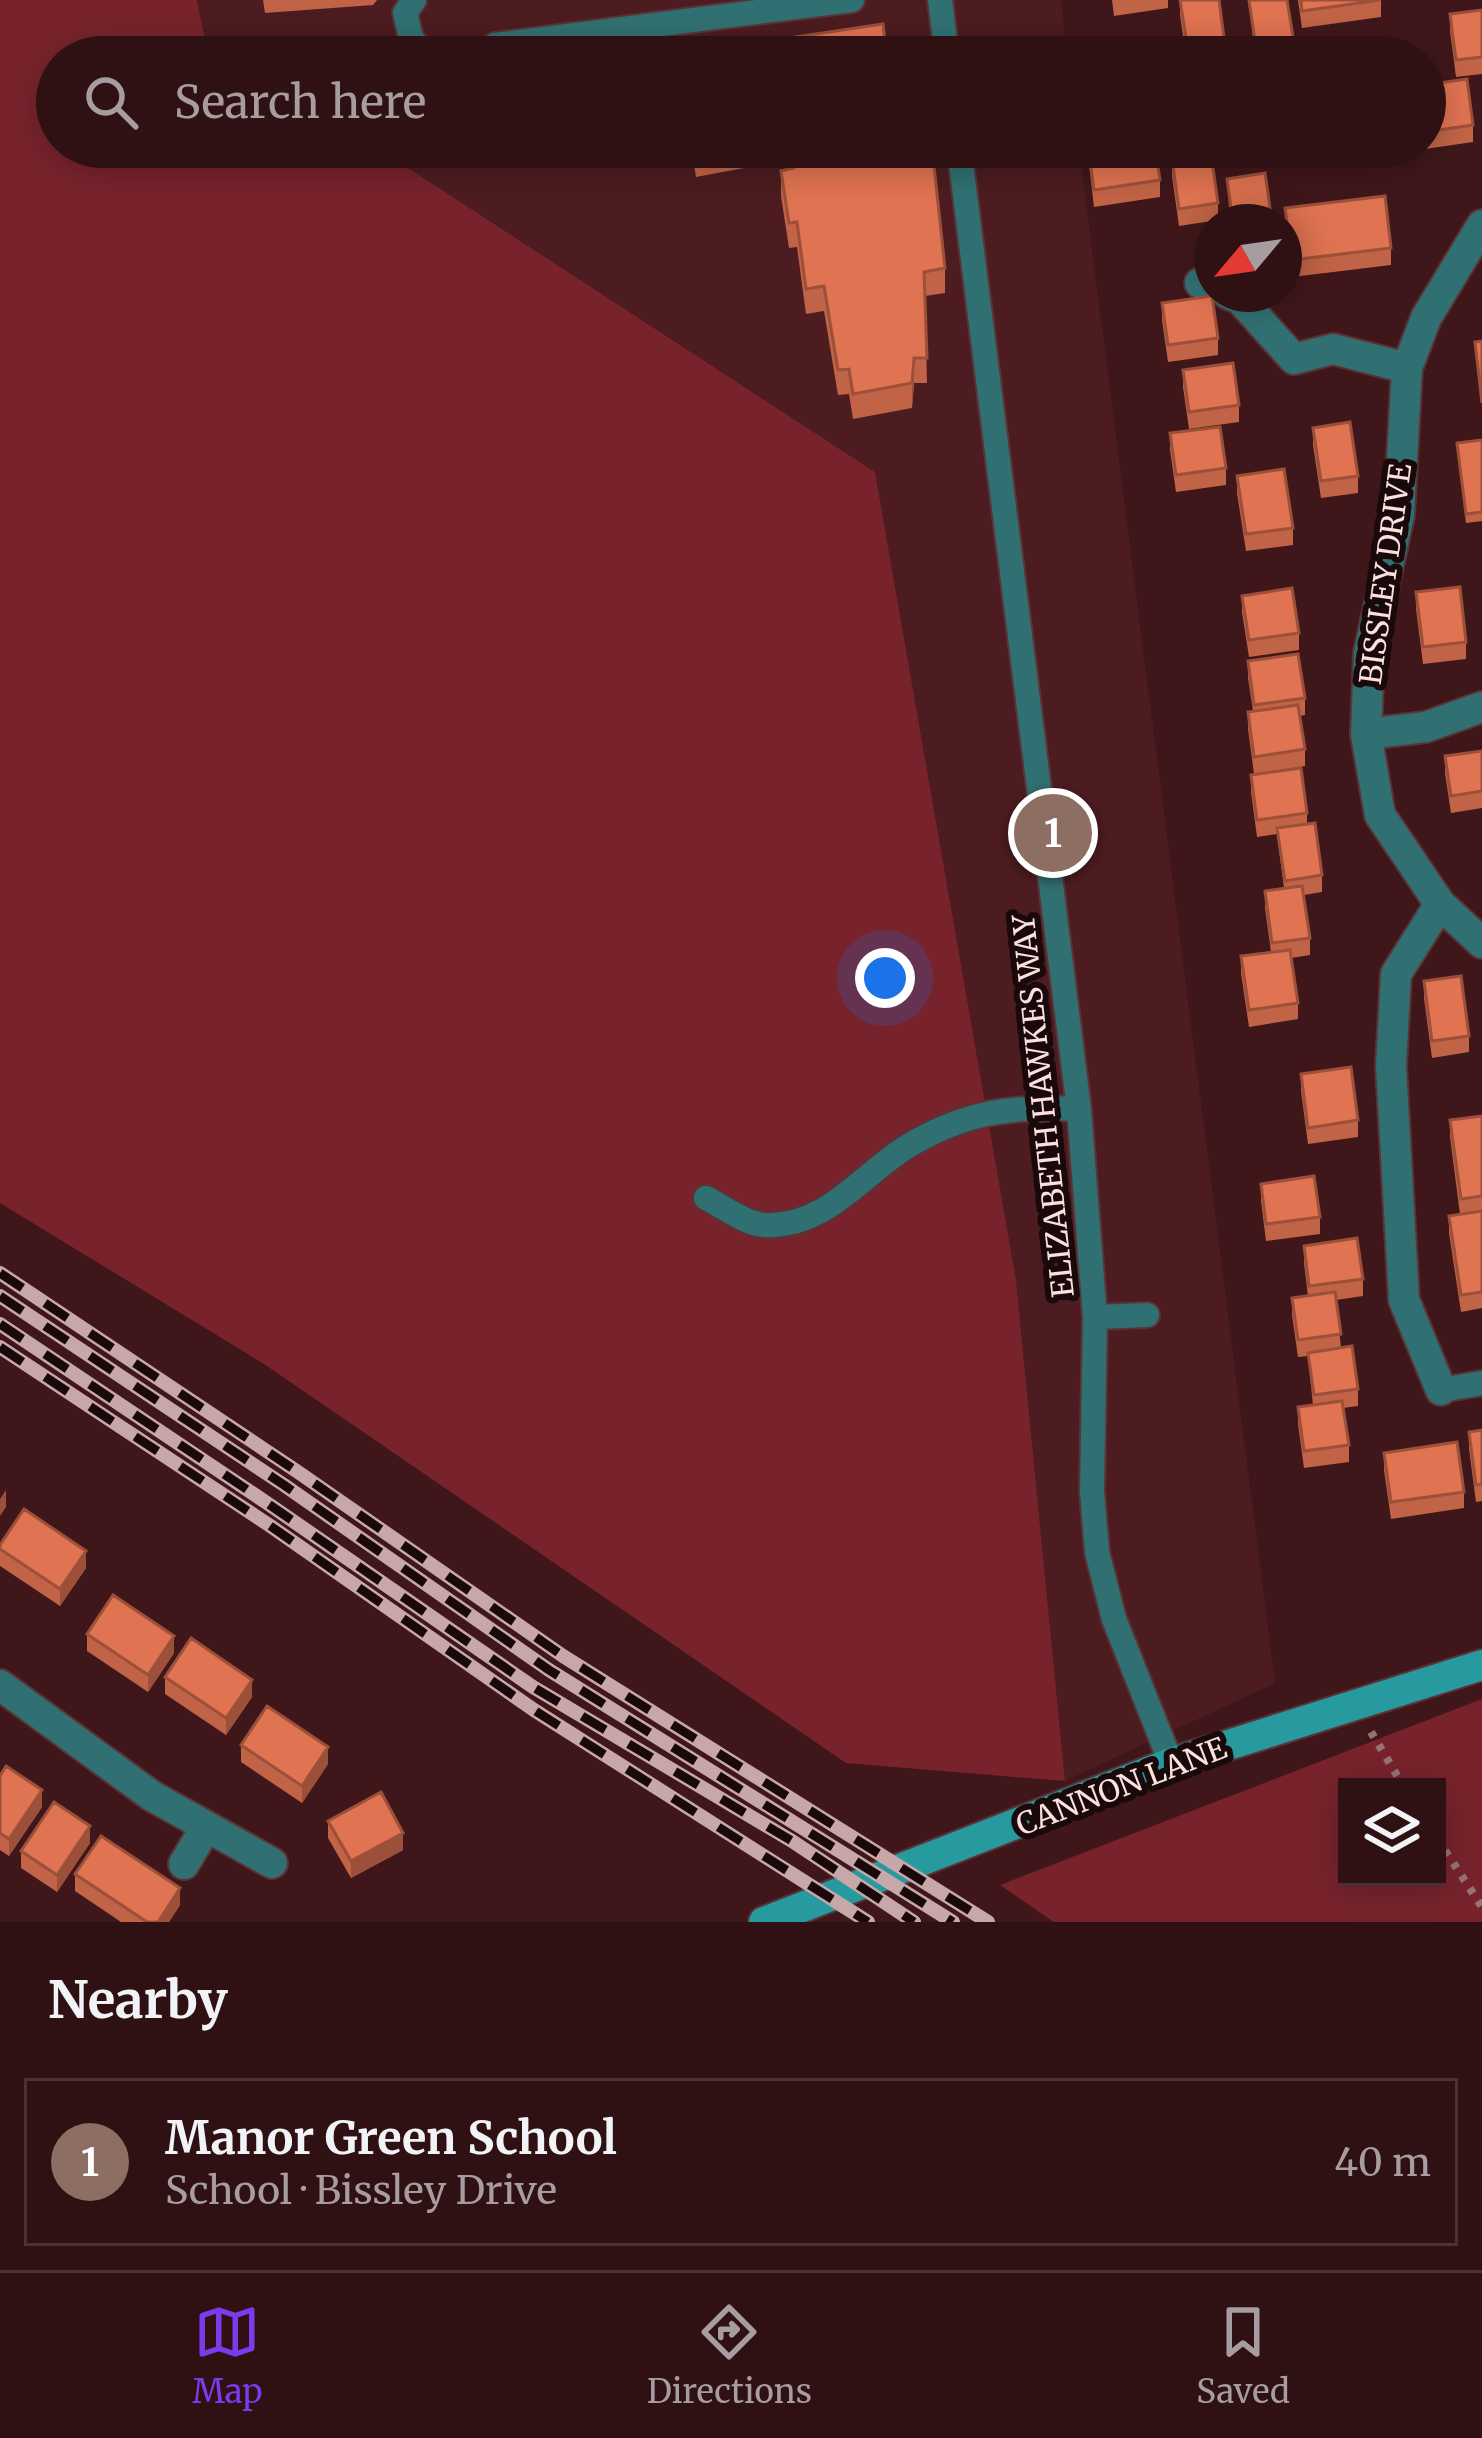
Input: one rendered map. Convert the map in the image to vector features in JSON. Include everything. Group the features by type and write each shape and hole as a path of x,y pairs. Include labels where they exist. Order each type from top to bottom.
{"street":[{"name":"BISSLEY DRIVE","path":"1482,225 1426,318 1407,368 1399,515 1369,653 1366,734 1380,815 1440,904 1482,943"},
{"path":"1252,312 1294,359 1333,349 1407,368"},
{"path":"1366,734 1426,727 1482,707"},
{"path":"1440,904 1396,974 1391,1066 1405,1300 1441,1390"},
{"name":"CANNON LANE","path":"764,1922 1171,1763 1482,1665"},
{"path":"0,1685 152,1796 272,1863"},
{"path":"184,1864 206,1827"}],"lane":[{"path":"411,36 405,13 414,0"},
{"path":"573,36 852,0"},
{"path":"940,0 944,36"},
{"name":"ELIZABETH HAWKES WAY","path":"962,168 1078,1109 1095,1317 1092,1491 1097,1552 1114,1619 1171,1763"},
{"path":"706,1198 762,1226 812,1218 908,1147 967,1119 1022,1106 1078,1109"},
{"path":"1095,1317 1148,1315"},
{"path":"1441,1390 1482,1383"}],"path":[{"path":"1360,1703 1377,1745 1398,1778"},
{"path":"1446,1852 1482,1906"}],"shaded area":[{"path":"0,0 197,0 206,36 36,36 36,168 408,168 875,472 1016,1280 1065,1781 846,1763 264,1364 0,1203"},
{"path":"197,0 1061,0 1065,36 206,36"},
{"path":"408,168 1082,168 1275,1683 1065,1781 1016,1280 875,472"},
{"path":"1482,1699 1482,1922 1054,1922 1000,1885"}],"building":[{"path":"1180,0 1219,0 1224,36 1186,36"},
{"path":"1249,0 1287,0 1293,36 1254,36"},
{"path":"1301,0 1380,0 1302,11"},
{"path":"1482,10 1482,57 1456,60 1450,14"},
{"path":"883,24 884,36 802,36"},
{"path":"1467,79 1473,125 1446,129 1446,82"},
{"path":"934,168 945,268 924,272 927,358 914,358 912,383 853,394 849,369 838,370 824,286 806,289 797,222 789,223 781,171"},
{"path":"1091,168 1158,168 1160,180 1094,190"},
{"path":"1173,168 1213,168 1218,203 1179,209"},
{"path":"1265,173 1269,204 1230,204 1227,179"},
{"path":"1385,196 1391,248 1302,259 1302,206"},
{"path":"1194,299 1194,312 1214,312 1218,338 1168,345 1162,303"},
{"path":"1482,341 1482,403 1475,342"},
{"path":"1233,363 1239,405 1189,412 1183,370"},
{"path":"1350,422 1358,476 1321,481 1313,428"},
{"path":"1220,427 1226,468 1176,475 1170,433"},
{"path":"1482,440 1482,512 1466,514 1457,443"},
{"path":"1284,469 1293,528 1246,534 1237,476"},
{"path":"1460,587 1466,642 1423,647 1416,592"},
{"path":"1292,588 1299,633 1249,640 1242,596"},
{"path":"1298,654 1305,698 1254,705 1248,661"},
{"path":"1298,705 1305,749 1254,757 1248,712"},
{"path":"1482,751 1482,791 1451,796 1445,756"},
{"path":"1301,768 1307,813 1257,820 1251,775"},
{"path":"1315,823 1322,875 1285,881 1277,828"},
{"path":"1302,886 1310,938 1272,943 1265,891"},
{"path":"1290,950 1298,1003 1249,1010 1241,956"},
{"path":"1461,976 1469,1036 1432,1041 1424,981"},
{"path":"1351,1067 1358,1120 1308,1128 1301,1074"},
{"path":"1482,1116 1482,1196 1461,1199 1450,1120"},
{"path":"1314,1176 1320,1217 1266,1224 1261,1184"},
{"path":"1482,1211 1482,1292 1461,1295 1449,1216"},
{"path":"1357,1238 1363,1279 1309,1286 1304,1246"},
{"path":"1335,1292 1341,1334 1298,1340 1292,1298"},
{"path":"1352,1346 1358,1389 1314,1395 1308,1353"},
{"path":"1342,1401 1349,1445 1304,1451 1298,1407"},
{"path":"1482,1430 1482,1484 1476,1485 1469,1432"},
{"path":"1457,1442 1464,1492 1391,1502 1384,1453"},
{"path":"24,1509 86,1551 60,1589 0,1549"},
{"path":"113,1595 174,1636 148,1675 87,1634"},
{"path":"191,1638 252,1680 226,1718 165,1677"},
{"path":"267,1706 328,1747 302,1786 241,1745"},
{"path":"6,1766 42,1790 9,1839 0,1833 0,1776"},
{"path":"381,1792 403,1833 351,1861 328,1821"},
{"path":"54,1802 90,1826 57,1875 21,1851"},
{"path":"101,1836 180,1888 158,1922 147,1922 75,1874"}],"railway":[{"path":"0,1273 563,1656 988,1922"},
{"path":"0,1296 284,1485 549,1670 953,1922"},
{"path":"0,1324 533,1687 792,1841 914,1922"},
{"path":"0,1347 269,1525 534,1710 868,1922"}],"place":[{"name":"Manor Green School","path":"1053,833"}]}
